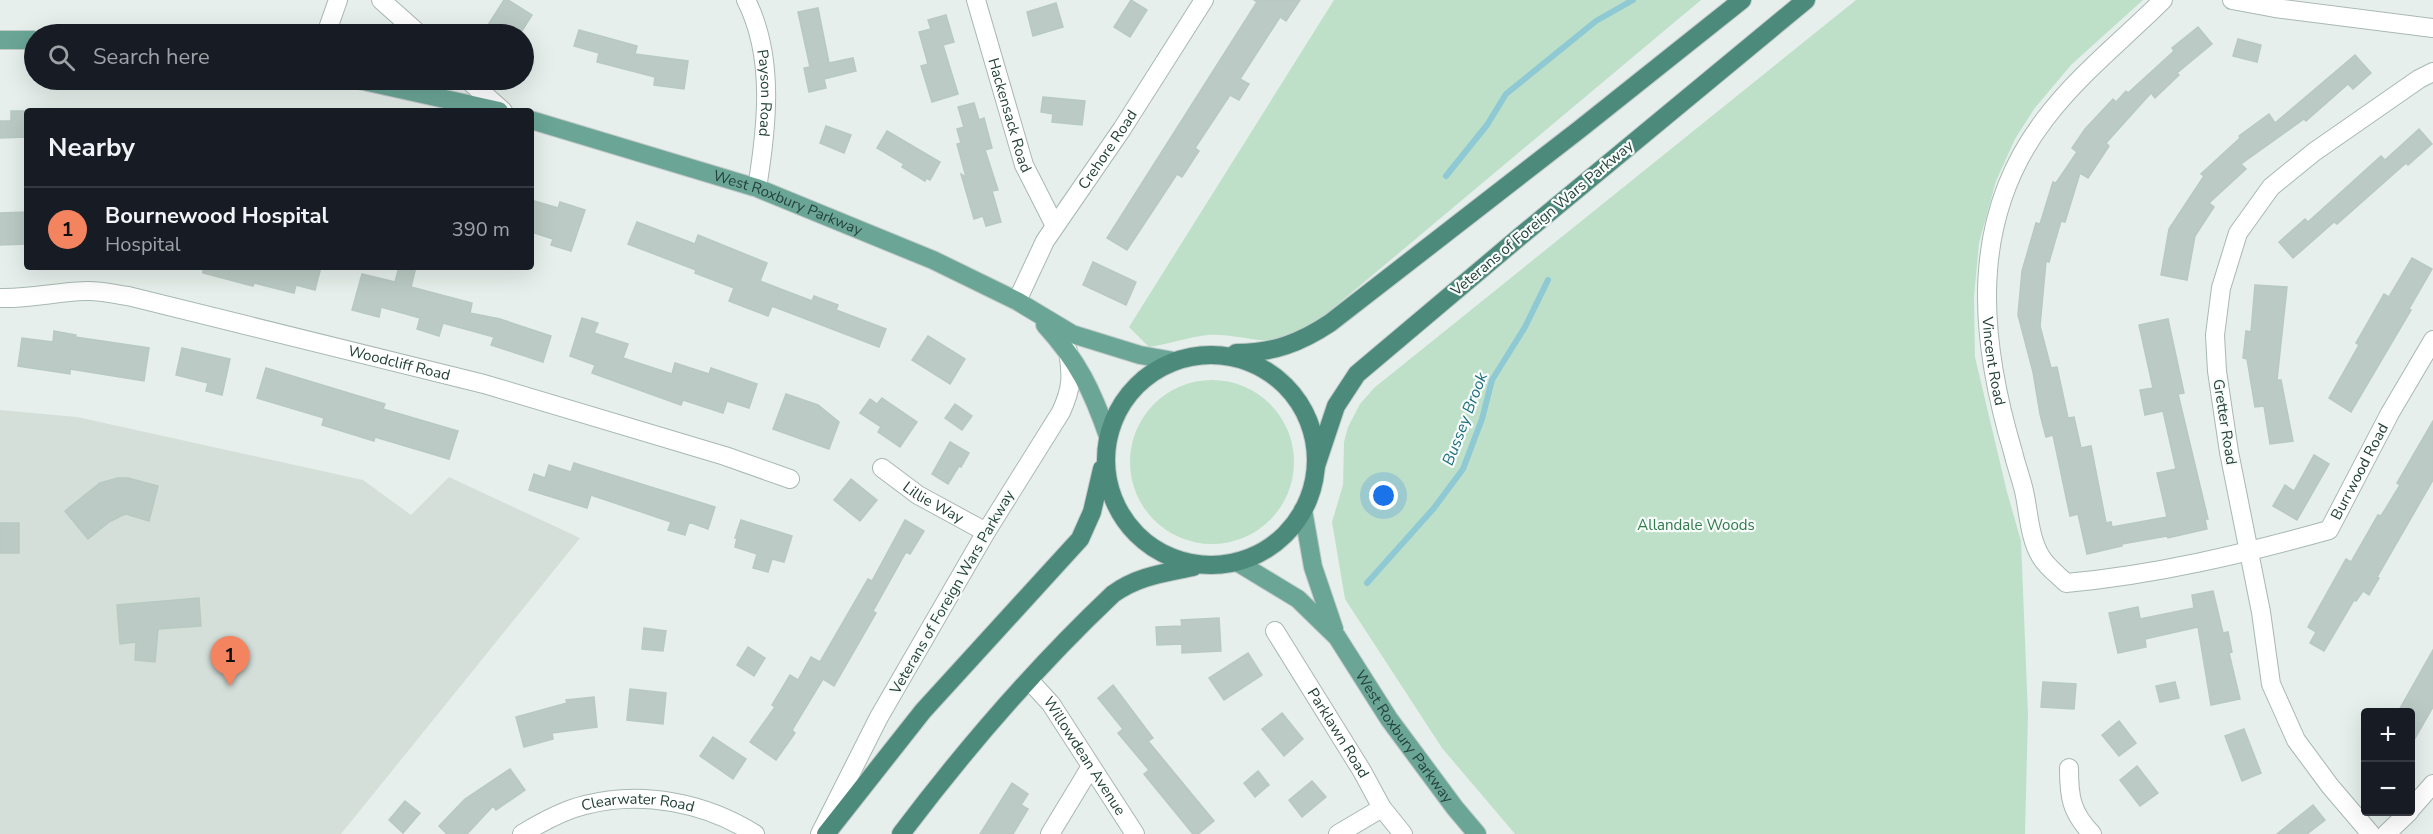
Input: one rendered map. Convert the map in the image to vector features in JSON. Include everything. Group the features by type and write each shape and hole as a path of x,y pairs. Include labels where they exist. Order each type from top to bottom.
{"highway":[{"path":"826,834 923,711 1080,539 1092,512 1106,456 1108,436 1116,414 1136,386 1153,372 1174,361 1193,356 1276,350 1312,336 1742,0"},
{"name":"Veterans of Foreign Wars Parkway","path":"1316,465 1336,406 1357,374 1806,0"},
{"path":"901,834 977,740 1030,681 1087,620 1125,585 1149,575 1204,565 1237,562 1259,554 1292,528 1312,491 1316,465 1315,441 1303,407 1289,388 1260,366 1238,357 1213,354"},
{"path":"1106,456 1110,491 1121,516 1132,530 1161,553 1177,560 1204,565"}],"main road":[{"path":"0,40 24,40"},
{"path":"405,90 487,108"},
{"name":"West Roxbury Parkway","path":"534,121 757,188 933,260 1017,301 1072,334 1174,361"},
{"name":"West Roxbury Parkway","path":"1034,312 1067,349 1089,386 1108,436"},
{"name":"West Roxbury Parkway","path":"1303,510 1313,567 1337,637"},
{"name":"West Roxbury Parkway","path":"1237,562 1298,598 1337,637 1389,719 1477,834"}],"street":[{"path":"330,24 339,0"},
{"path":"381,0 408,24"},
{"name":"Payson Road","path":"746,0 753,12 763,46 766,105 757,188"},
{"name":"Hackensack Road","path":"976,0 1024,165 1055,226"},
{"name":"Crehore Road","path":"1017,301 1055,226 1122,129 1204,0"},
{"name":"Vincent Road","path":"2163,0 2064,96 2044,120 2023,152 2005,190 1990,237 1985,293 1990,355 2002,418 2024,490 2033,542 2042,559 2066,583 2109,579 2248,553"},
{"path":"2232,0 2274,8 2433,28"},
{"name":"Gretter Road","path":"2371,834 2330,786 2296,740 2271,684 2261,612 2229,452 2217,371 2215,335 2221,288 2238,233 2271,187 2314,152 2419,79 2433,72"},
{"path":"479,90 498,108"},
{"name":"Woodcliff Road","path":"0,298 26,299 54,293 88,290 128,296 484,384 725,456 790,479"},
{"name":"Burrwood Road","path":"2248,553 2329,530 2390,413 2433,340"},
{"name":"Veterans of Foreign Wars Parkway","path":"820,834 879,717 986,532 1060,412 1070,392 1072,372 1067,349"},
{"name":"Lillie Way","path":"882,468 918,495 986,532"},
{"name":"Parklawn Road","path":"1275,631 1362,771 1382,808 1402,834"},
{"name":"Willowdean Avenue","path":"1030,681 1051,704 1090,768 1135,834"},
{"path":"1050,834 1090,768"},
{"path":"2069,768 2069,795 2074,811 2091,834"},
{"path":"2415,806 2431,789"},
{"name":"Clearwater Road","path":"522,834 585,805 630,799 673,802 704,809 725,817 755,834"},
{"path":"1338,834 1382,808"},
{"path":"2386,834 2405,816"}],"shaded area":[{"path":"0,410 77,417 363,480 411,515 449,477 580,538 341,834 0,834"}],"green space":[{"path":"1334,0 1701,0 1319,320 1298,332 1275,339 1259,340 1208,335 1149,347 1129,327"},
{"name":"Allandale Woods","path":"1856,0 2143,0 2071,65 2034,109 2015,139 1996,181 1979,243 1974,297 1975,357 2021,541 2028,714 2025,834 1515,834 1442,748 1345,599 1332,522 1343,485 1344,442 1348,427 1360,404 1374,388"},
{"path":"1212,380 1228,381 1243,386 1270,404 1288,431 1293,446 1293,478 1288,493 1270,520 1243,538 1228,543 1212,544 1196,543 1181,538 1154,520 1136,493 1131,478 1130,462 1131,446 1136,431 1154,404 1181,386 1196,381"}],"building":[{"path":"504,0 508,0 532,15 526,24 489,24"},
{"path":"1131,0 1147,10 1130,37 1114,27"},
{"path":"1254,0 1300,0 1286,21 1280,17 1240,79 1249,84 1239,100 1230,95 1195,148 1199,151 1182,177 1177,174 1127,250 1107,238 1257,2"},
{"path":"1056,3 1063,27 1033,36 1027,12"},
{"path":"818,8 829,63 853,58 856,71 824,79 826,88 809,92 804,68 810,67 798,12"},
{"path":"946,15 954,42 943,45 958,94 932,102 921,66 928,64 919,32 931,29 928,20"},
{"path":"2198,27 2212,44 2177,73 2179,75 2155,98 2151,93 2106,143 2109,146 2088,178 2080,173 2065,222 2061,221 2049,262 2046,261 2040,326 2051,368 2057,367 2068,418 2074,417 2081,448 2091,446 2106,523 2111,522 2112,527 2167,517 2157,473 2176,469 2163,411 2145,415 2140,390 2153,388 2139,325 2168,319 2184,393 2178,394 2208,519 2205,519 2207,529 2168,538 2167,536 2122,544 2122,546 2087,554 2078,514 2070,516 2053,435 2046,437 2040,414 2033,372 2018,315 2022,271 2036,223 2040,224 2053,182 2056,183 2077,152 2072,148 2085,129 2113,99 2116,102 2126,91 2128,93 2174,51 2172,48"},
{"path":"579,30 637,46 635,54 688,61 684,89 654,85 655,77 597,62 599,53 574,46"},
{"path":"2238,39 2261,45 2257,62 2233,56"},
{"path":"2355,55 2371,73 2353,89 2348,84 2306,121 2304,119 2241,164 2246,169 2209,203 2214,207 2195,236 2187,280 2161,275 2169,229 2204,176 2201,174 2240,138 2239,136 2269,114 2275,123"},
{"path":"1043,97 1085,101 1082,125 1052,122 1053,114 1041,112"},
{"path":"974,103 979,120 984,118 992,148 985,150 998,190 992,191 1001,222 986,226 983,216 974,219 961,174 966,177 957,144 961,143 957,129 964,127 958,107"},
{"path":"11,111 24,111 24,137 0,138 0,121 11,121"},
{"path":"826,126 851,135 844,153 820,143"},
{"path":"2419,129 2432,144 2408,165 2406,163 2337,224 2334,222 2293,258 2279,242 2305,219 2308,222 2381,156 2385,160"},
{"path":"887,131 940,162 930,180 926,178 925,181 902,167 904,164 877,148"},
{"path":"534,201 558,208 560,202 585,210 571,251 551,245 553,239 534,233"},
{"path":"24,212 24,244 0,245 0,213"},
{"path":"637,222 695,244 698,235 767,263 760,281 812,301 814,296 838,305 836,310 886,329 879,347 772,306 768,316 729,301 734,288 695,273 696,270 628,244"},
{"path":"2412,258 2432,269 2409,309 2411,310 2351,412 2329,398 2359,345 2356,343 2384,294 2389,297"},
{"path":"1093,262 1136,282 1126,305 1083,285"},
{"path":"203,270 320,270 315,290 296,285 294,293 254,283 253,286 203,273"},
{"path":"398,270 415,270 411,287 472,303 470,313 500,319 551,336 543,362 491,345 494,337 443,323 439,336 417,329 420,318 381,307 379,317 352,310 362,274 395,282"},
{"path":"2255,285 2287,287 2277,380 2281,380 2293,441 2270,444 2264,406 2255,407 2247,359 2243,358 2246,331 2251,332"},
{"path":"582,318 598,323 594,333 628,344 623,358 672,374 675,363 709,374 711,368 757,384 749,408 727,401 723,413 683,400 681,405 592,373 595,365 570,356"},
{"path":"54,331 76,335 75,337 149,348 144,381 70,369 70,374 18,366 22,338 53,342"},
{"path":"928,336 965,359 950,384 912,360"},
{"path":"182,348 230,359 222,395 206,391 208,383 176,375"},
{"path":"266,368 385,404 383,409 458,431 449,459 375,437 374,441 322,425 324,418 257,398"},
{"path":"786,394 818,405 839,422 829,449 773,429"},
{"path":"882,398 917,422 900,447 878,432 881,427 860,413 870,399 877,404"},
{"path":"955,404 972,416 962,430 945,418"},
{"path":"2433,421 2433,480 2369,595 2363,591 2356,601 2354,600 2324,651 2310,643 2316,632 2308,627 2346,559 2351,562 2378,515 2381,516 2400,485 2397,483"},
{"path":"950,442 969,453 948,484 932,474"},
{"path":"2314,455 2329,464 2297,520 2273,506 2285,485 2294,491"},
{"path":"574,463 715,507 708,529 689,522 685,535 668,530 671,522 591,495 587,508 529,490 534,474 545,478 549,465 571,472"},
{"path":"128,478 158,486 149,521 126,514 109,522 88,539 65,511 100,483"},
{"path":"851,479 877,500 860,521 834,500"},
{"path":"741,520 792,536 784,562 772,559 768,572 753,568 757,554 735,547 737,538 735,538"},
{"path":"905,520 924,531 910,554 906,552 873,611 876,613 834,686 823,679 792,730 795,733 776,760 750,742 775,707 772,705 790,675 798,680 811,657 820,662 868,579 872,581"},
{"path":"0,523 19,523 19,553 0,553"},
{"path":"2213,591 2223,633 2228,632 2232,652 2229,653 2240,699 2211,705 2198,627 2145,639 2146,647 2118,653 2109,613 2138,607 2140,619 2194,608 2192,595"},
{"path":"199,598 201,626 158,629 155,662 135,660 136,642 120,644 117,605"},
{"path":"1219,618 1221,651 1182,653 1182,644 1157,645 1156,627 1182,626 1181,620"},
{"path":"644,628 666,631 663,651 642,649"},
{"path":"748,647 765,658 754,676 737,665"},
{"path":"2433,650 2433,707 2415,738 2415,708 2400,708"},
{"path":"1248,653 1262,675 1224,700 1209,678"},
{"path":"2043,682 2076,684 2074,709 2041,707"},
{"path":"2175,682 2179,698 2160,702 2156,686"},
{"path":"1113,685 1153,738 1148,741 1214,821 1198,834 1193,834 1144,774 1149,770 1118,733 1123,729 1098,698"},
{"path":"630,689 666,693 663,724 627,720"},
{"path":"594,697 597,727 552,733 553,739 524,747 516,717 567,703 566,700"},
{"path":"1282,713 1303,739 1284,756 1262,729"},
{"path":"2119,721 2136,743 2119,756 2102,735"},
{"path":"2244,729 2261,773 2242,781 2225,736"},
{"path":"713,737 746,759 733,779 700,756"},
{"path":"2137,766 2158,793 2140,806 2120,780"},
{"path":"510,769 525,790 496,810 493,806 467,834 447,834 439,826 465,799"},
{"path":"1258,771 1269,785 1255,797 1244,783"},
{"path":"1312,781 1326,797 1302,817 1289,800"},
{"path":"1012,783 1028,794 1021,805 1028,809 1013,834 980,834"},
{"path":"405,801 420,813 403,833 389,820"},
{"path":"2313,805 2325,820 2307,834 2277,834"}],"waterway":[{"name":"Bussey Brook","path":"1446,176 1487,125 1506,94 1596,21 1633,0"},
{"name":"Bussey Brook","path":"1367,583 1434,508 1463,469 1482,419 1492,380 1525,327 1548,280"}],"place":[{"name":"Bournewood Hospital","path":"230,686"}]}
